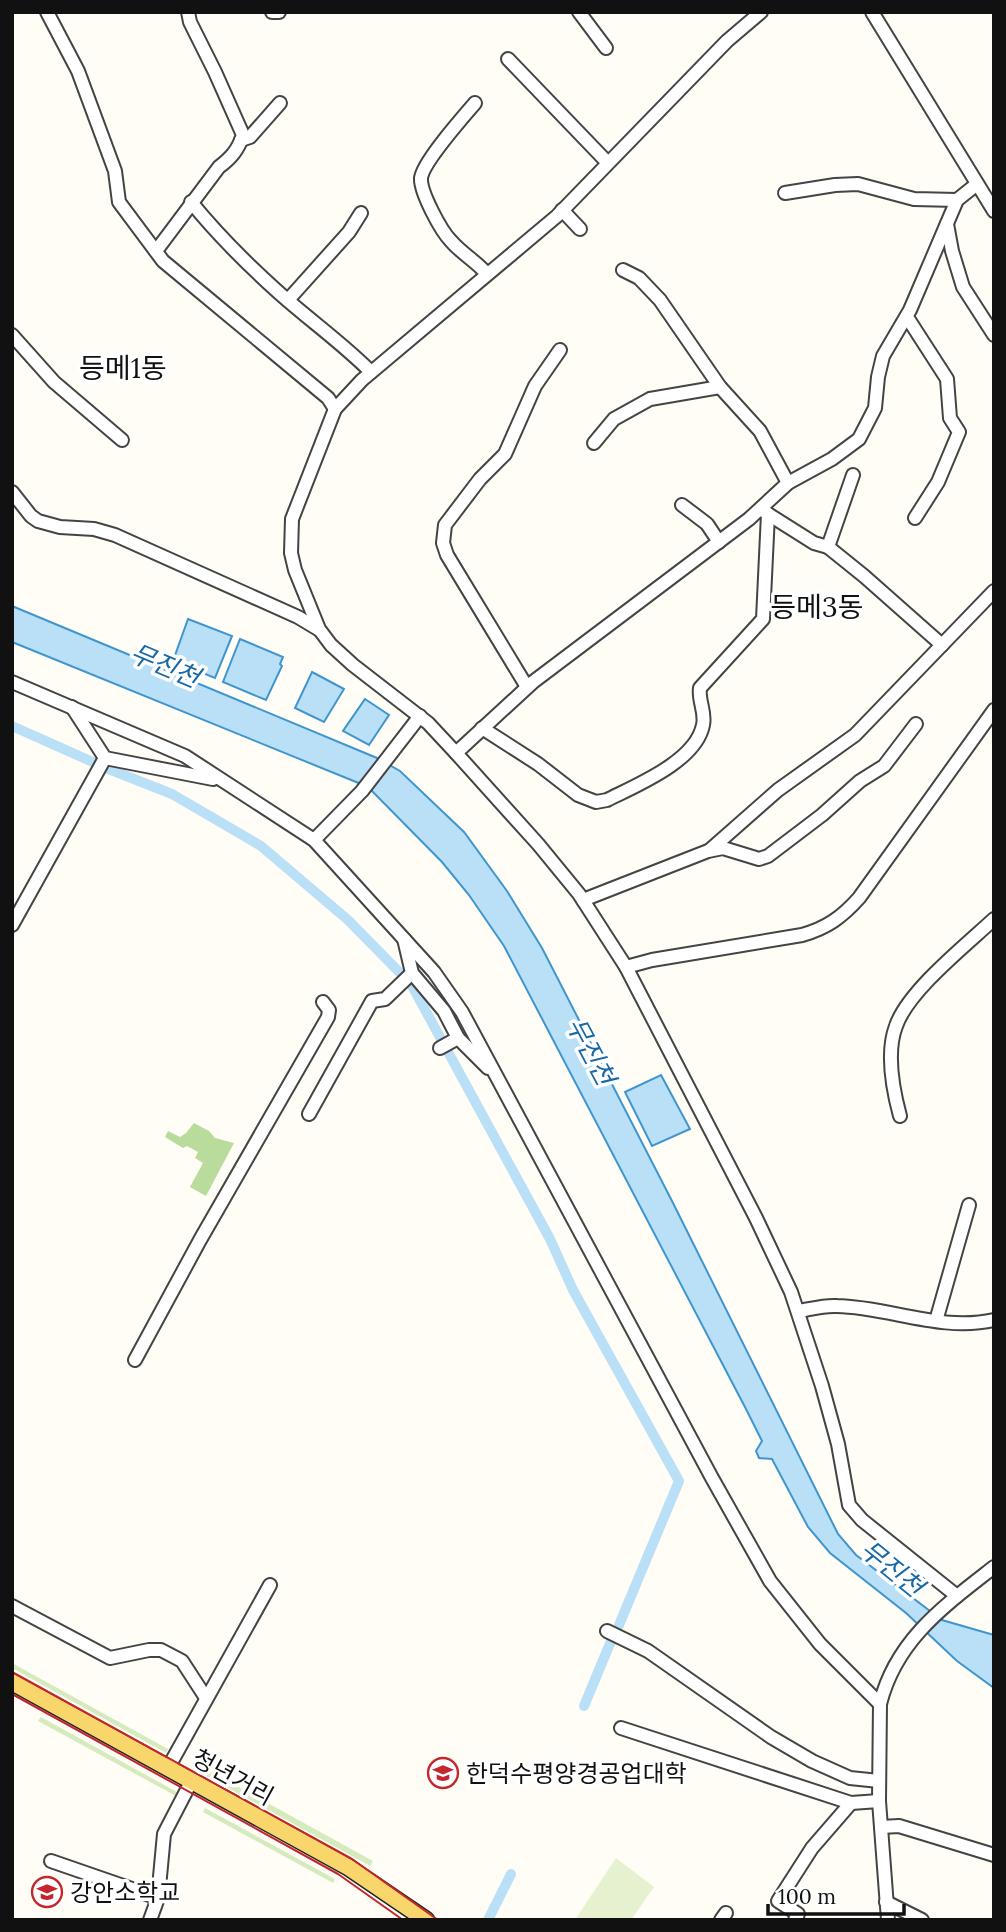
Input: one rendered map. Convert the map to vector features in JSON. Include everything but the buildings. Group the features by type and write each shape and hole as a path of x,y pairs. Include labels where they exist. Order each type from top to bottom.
{"main road":[{"name":"청년거리","path":"12,1682 348,1867 426,1920"}],"street":[{"path":"47,12 78,71 115,171 120,202 163,261 328,398 335,409"},
{"path":"156,251 191,202 219,167 230,158 243,135 190,22 188,12"},
{"path":"272,12 279,12"},
{"path":"579,12 606,48"},
{"path":"761,12 727,41 562,211 371,372 335,409 292,519 291,553 319,629 331,645 420,716 456,752 538,844 583,900 626,967 756,1217 799,1311 838,1444 849,1505 862,1520 957,1596"},
{"path":"872,12 994,211"},
{"path":"508,59 607,162"},
{"path":"241,140 250,136 280,103"},
{"path":"475,103 456,124 421,176 422,187 443,231 452,243 476,260 487,274"},
{"path":"785,193 858,184 914,199 957,200"},
{"path":"456,752 527,687 719,542 764,512 788,483 832,459 859,439 875,408 883,356 907,317 957,200 977,184"},
{"path":"191,202 235,253 348,349 371,372"},
{"path":"562,211 580,229"},
{"path":"288,300 349,232 361,213"},
{"path":"946,222 963,287 994,335"},
{"path":"624,270 639,278 660,300 720,387 760,431 788,483"},
{"path":"907,317 947,379 950,418 959,432 938,482 915,518"},
{"path":"12,335 54,382 122,440"},
{"path":"527,687 447,555 443,534 455,510 505,454 535,386 560,350"},
{"path":"594,443 614,419 650,399 720,387"},
{"path":"828,547 853,475"},
{"path":"12,492 38,521 60,527 94,529 115,535 298,617 319,629"},
{"path":"682,505 707,524 719,542"},
{"path":"764,512 814,543 828,547 942,645"},
{"path":"482,728 538,764 578,795 596,802 607,800 673,765 700,735 705,715 700,688 763,619 764,512"},
{"path":"708,851 778,790 855,735 994,591"},
{"path":"12,681 185,756 265,806 314,840 434,972 462,1012 770,1581 820,1644 880,1704"},
{"path":"71,707 105,758 220,780"},
{"path":"626,967 652,960 803,935 822,929 835,921 859,898 993,712"},
{"path":"314,840 362,791 420,716"},
{"path":"583,900 708,851 723,848 760,859 768,856 822,815 860,781 884,766 916,724"},
{"path":"12,925 105,758"},
{"path":"900,1116 891,1053 896,1025 904,1009 921,989 994,919"},
{"path":"402,936 408,976 444,1011 456,1040 497,1077"},
{"path":"309,1114 372,1001 385,999 408,976"},
{"path":"135,1360 200,1240 328,1017 329,1010 323,1002"},
{"path":"440,1048 456,1040"},
{"path":"936,1321 969,1205"},
{"path":"188,1233 200,1240"},
{"path":"799,1311 840,1306 936,1321 978,1324 994,1320"},
{"path":"888,1920 879,1801 880,1704 886,1681 904,1650 922,1628 994,1567"},
{"path":"168,1768 270,1585"},
{"path":"12,1605 110,1658 161,1650 182,1661 206,1698"},
{"path":"607,1631 648,1651 771,1737 812,1761 850,1778 879,1781"},
{"path":"621,1728 851,1802 879,1801"},
{"path":"150,1920 158,1898 164,1834 192,1780"},
{"path":"795,1920 798,1914 778,1901 812,1848 851,1802"},
{"path":"881,1827 899,1826 994,1855"},
{"path":"51,1861 158,1898"},
{"path":"886,1902 922,1920"}],"green space":[{"path":"194,1123 209,1131 215,1138 234,1143 206,1196 190,1187 203,1163 195,1158 198,1152 187,1146 183,1148 165,1137 168,1131 180,1137"},
{"path":"12,1663 168,1749 166,1753 12,1668"},
{"path":"41,1717 177,1792 176,1796 38,1721"},
{"path":"206,1769 373,1861 370,1866 203,1774"},
{"path":"205,1808 335,1879 333,1883 203,1812"},
{"path":"616,1858 654,1887 631,1920 575,1920"}],"water":[{"name":"무진천","path":"12,606 377,758 400,771 464,832 507,891 542,948 838,1534 856,1555 942,1620 994,1635 994,1688 957,1661 906,1613 830,1553 808,1527 772,1459 759,1458 756,1451 762,1441 504,946 469,895 442,862 371,790 361,784 12,642"},
{"path":"188,619 232,636 215,678 173,661"},
{"path":"240,639 283,657 280,664 282,666 266,700 223,682"},
{"path":"312,672 344,689 324,722 295,708"},
{"path":"365,699 389,715 369,745 343,731"},
{"path":"661,1075 690,1129 652,1146 625,1092"}],"waterway":[{"path":"12,726 95,763"},
{"path":"106,768 172,794 261,846 348,920 411,984 550,1239 573,1290 679,1481 619,1625"},
{"path":"584,1706 611,1641"},
{"path":"488,1920 511,1874"}],"tram line":[{"path":"12,1672 352,1859 438,1920"},
{"path":"12,1694 338,1874 403,1920"}],"place":[{"name":"한덕수평양경공업대학","path":"443,1773"},
{"name":"강안소학교","path":"47,1892"}],"district":[{"name":"등메1동","path":"123,368"},
{"name":"등메3동","path":"817,607"}]}
